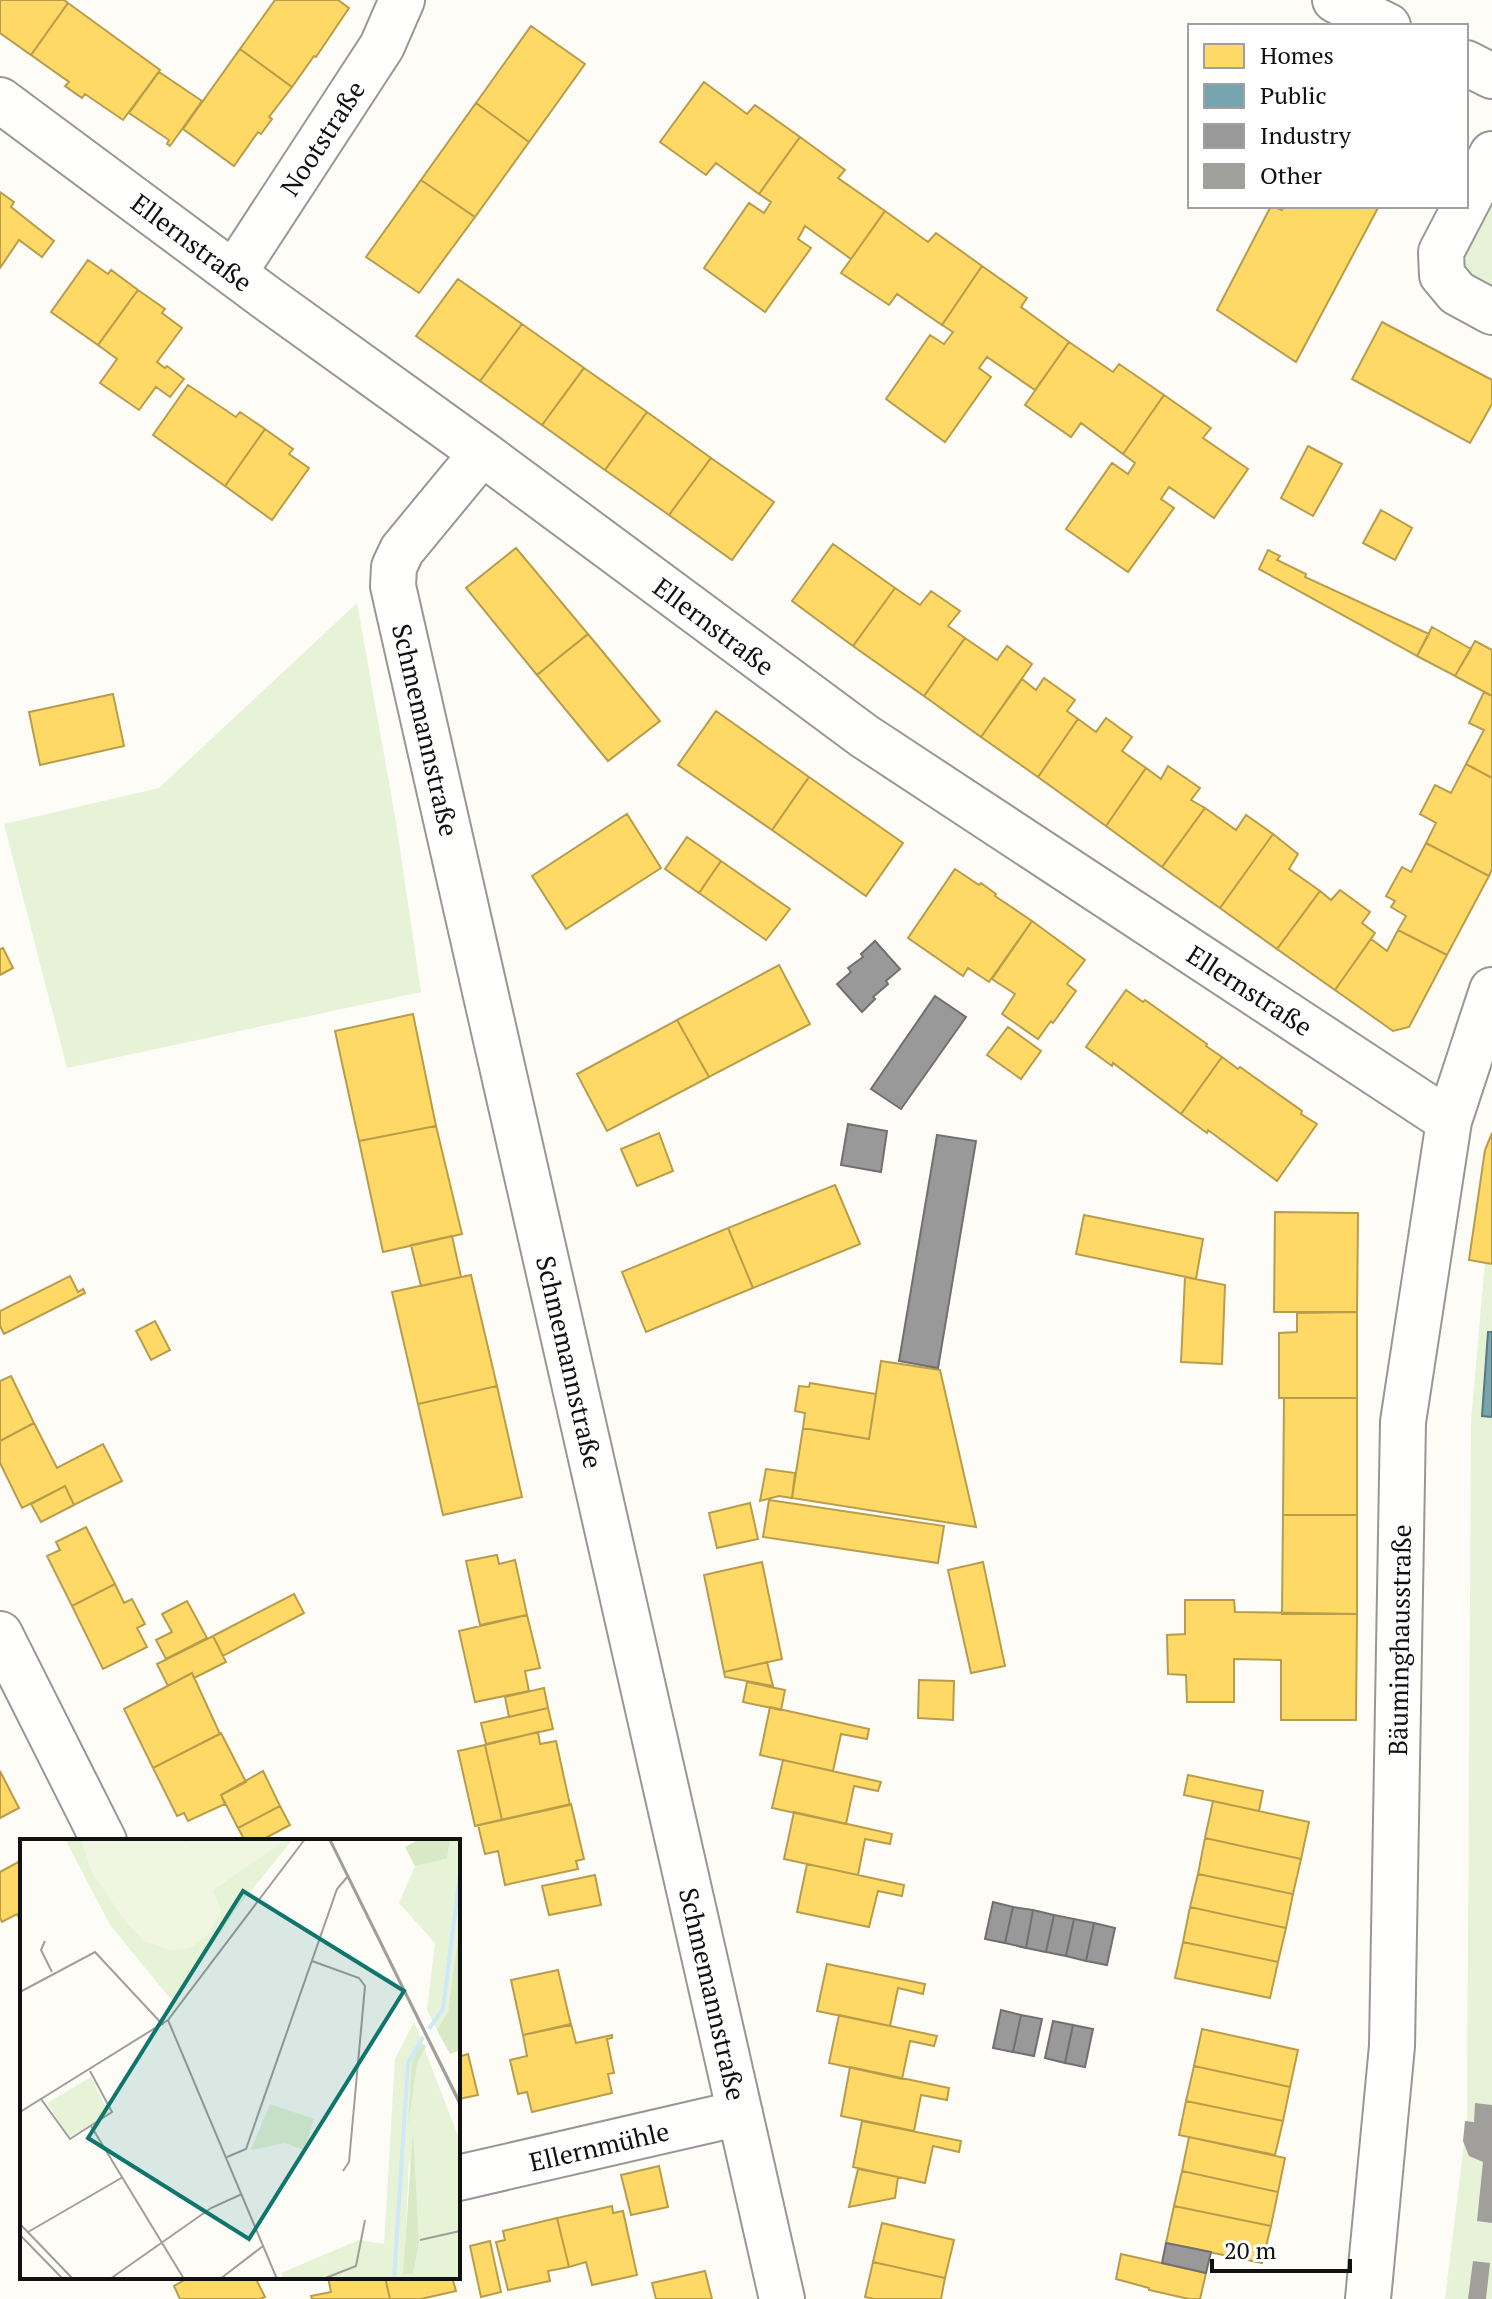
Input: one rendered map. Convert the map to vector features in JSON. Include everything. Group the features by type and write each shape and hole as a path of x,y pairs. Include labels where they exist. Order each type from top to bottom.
{"street":[{"name":"Nootstraße","path":"234,273 382,46 402,0"},
{"path":"1335,0 1384,24"},
{"path":"1468,64 1492,76"},
{"name":"Ellernstraße","path":"0,100 864,736 1449,1121"},
{"path":"1468,201 1492,154"},
{"path":"1464,208 1441,252 1442,275 1457,293 1492,312"},
{"name":"Schmemannstraße","path":"482,453 402,550 394,567 393,586 782,2299"},
{"name":"Bäuminghausstraße","path":"1368,2299 1392,2046 1403,1422 1449,1121 1480,1074 1492,990"},
{"path":"0,1634 103,1839"},
{"name":"Ellernmühle","path":"460,2178 740,2113"}],"green space":[{"path":"1492,187 1492,293 1468,280 1459,249"},
{"path":"357,603 396,822 421,992 67,1068 4,824 159,788"},
{"path":"1485,1262 1492,1264 1492,2299 1445,2299 1467,2120 1471,1421"}],"building: Homes":[{"path":"0,0 64,0 68,3 31,55 0,33"},
{"path":"275,0 338,0 349,8 292,87 240,49"},
{"path":"68,3 160,70 123,120 85,94 82,98 65,86 69,82 31,55"},
{"path":"531,26 585,64 529,142 476,103"},
{"path":"240,49 292,87 269,117 272,119 261,134 258,132 234,166 183,129"},
{"path":"159,72 202,101 170,146 167,144 169,140 129,113"},
{"path":"704,82 747,114 755,105 800,137 759,194 716,163 706,175 660,142"},
{"path":"476,103 529,142 475,217 421,180"},
{"path":"800,137 845,170 838,178 885,211 851,259 805,226 798,239 811,248 765,312 704,268 749,203 764,213 771,202 759,194"},
{"path":"421,180 475,217 419,293 366,257"},
{"path":"0,192 14,202 11,207 54,241 42,257 19,240 0,268"},
{"path":"1270,208 1378,208 1296,362 1217,310"},
{"path":"885,211 928,242 936,233 982,266 942,325 897,294 889,305 841,273"},
{"path":"88,260 108,274 111,270 138,290 98,345 51,312"},
{"path":"982,266 1027,298 1021,307 1069,342 1035,390 987,357 979,368 991,377 945,442 886,399 930,335 944,344 953,332 942,325"},
{"path":"458,279 522,324 480,381 416,336"},
{"path":"138,290 165,309 162,313 182,328 157,362 184,379 170,397 156,387 139,410 100,383 117,359 98,345"},
{"path":"1382,322 1492,380 1492,404 1470,443 1352,379"},
{"path":"522,324 584,368 542,425 480,381"},
{"path":"1069,342 1113,372 1119,364 1164,395 1123,454 1081,423 1071,437 1025,405"},
{"path":"584,368 647,412 605,470 542,425"},
{"path":"188,385 236,417 240,412 265,429 225,486 153,435"},
{"path":"1164,395 1211,428 1203,438 1248,469 1214,518 1169,487 1161,499 1174,508 1128,572 1066,529 1112,463 1128,474 1135,463 1123,454"},
{"path":"647,412 711,458 669,515 605,470"},
{"path":"265,429 293,449 289,454 309,468 272,520 225,486"},
{"path":"1308,446 1342,464 1313,516 1281,498"},
{"path":"711,458 774,502 732,560 669,515"},
{"path":"1381,510 1412,528 1395,560 1363,543"},
{"path":"833,544 895,588 853,646 792,601"},
{"path":"516,548 588,634 537,675 466,588"},
{"path":"1268,550 1280,556 1277,560 1306,574 1305,577 1429,634 1417,656 1259,569"},
{"path":"895,588 920,605 931,591 960,611 948,626 965,638 924,696 853,646"},
{"path":"1432,627 1471,649 1455,676 1417,656"},
{"path":"588,634 660,721 608,761 537,675"},
{"path":"965,638 997,660 1007,646 1032,664 981,737 924,696"},
{"path":"1475,641 1492,650 1492,696 1455,676"},
{"path":"1044,678 1075,700 1067,711 1078,719 1038,777 981,737 1022,679 1036,690"},
{"path":"1484,692 1492,696 1492,778 1466,764 1484,730 1469,723"},
{"path":"113,694 124,746 40,765 29,712"},
{"path":"716,711 809,777 772,830 678,765"},
{"path":"1106,718 1132,737 1122,751 1146,768 1106,826 1038,777 1078,719 1096,732"},
{"path":"1466,764 1492,778 1492,869 1489,876 1426,843 1436,823 1420,814 1435,785 1451,793"},
{"path":"1168,766 1200,788 1191,800 1205,808 1162,867 1106,826 1146,768 1161,779"},
{"path":"809,777 903,843 866,896 772,830"},
{"path":"1205,808 1236,830 1246,815 1273,834 1220,908 1162,867"},
{"path":"627,814 661,868 566,929 532,876"},
{"path":"1273,834 1298,854 1289,869 1320,891 1277,949 1220,908"},
{"path":"687,837 721,861 699,893 665,869"},
{"path":"1426,843 1489,876 1447,955 1398,930 1406,916 1391,907 1395,901 1386,896 1402,867 1411,872"},
{"path":"721,861 790,909 766,940 699,893"},
{"path":"955,869 979,885 981,883 1032,921 989,982 968,968 963,976 908,938"},
{"path":"1340,890 1370,912 1362,923 1375,933 1335,990 1277,949 1320,891 1331,900"},
{"path":"1032,921 1085,960 1067,984 1076,991 1038,1039 1002,1014 1015,994 992,979"},
{"path":"1398,930 1447,955 1409,1027 1393,1031 1335,990 1371,939 1387,951"},
{"path":"3,948 13,968 0,975 0,949"},
{"path":"779,965 810,1024 709,1077 677,1020"},
{"path":"1126,990 1143,1002 1145,1000 1222,1057 1181,1114 1113,1063 1112,1066 1086,1047"},
{"path":"413,1014 436,1126 359,1141 335,1031"},
{"path":"677,1020 709,1077 607,1131 577,1074"},
{"path":"1008,1027 1041,1051 1021,1079 987,1055"},
{"path":"1222,1057 1317,1124 1277,1181 1181,1114"},
{"path":"436,1126 462,1234 383,1252 359,1141"},
{"path":"659,1133 673,1171 637,1186 621,1149"},
{"path":"1492,1133 1492,1264 1469,1260 1485,1150"},
{"path":"835,1185 860,1244 753,1288 728,1228"},
{"path":"1275,1212 1358,1213 1357,1312 1274,1312"},
{"path":"1084,1215 1203,1239 1196,1279 1076,1254"},
{"path":"728,1228 753,1288 646,1332 622,1272"},
{"path":"452,1236 461,1277 421,1286 411,1245"},
{"path":"471,1275 497,1386 418,1404 392,1292"},
{"path":"70,1276 78,1292 83,1289 85,1293 4,1334 0,1326 0,1311"},
{"path":"1185,1277 1225,1285 1222,1364 1181,1362"},
{"path":"1357,1312 1357,1398 1279,1398 1279,1333 1297,1332 1297,1313"},
{"path":"155,1321 170,1350 151,1360 136,1331"},
{"path":"881,1361 940,1370 976,1527 792,1498 803,1428 869,1439"},
{"path":"11,1376 34,1423 0,1441 0,1381"},
{"path":"810,1383 876,1394 869,1439 803,1428 805,1413 795,1411 799,1386 809,1387"},
{"path":"497,1386 522,1497 443,1515 418,1404"},
{"path":"1284,1398 1357,1398 1357,1515 1283,1515"},
{"path":"34,1423 57,1468 103,1444 122,1481 74,1505 65,1486 22,1508 0,1463 0,1441"},
{"path":"766,1469 795,1473 792,1498 779,1496 760,1501"},
{"path":"65,1486 74,1505 41,1522 31,1504"},
{"path":"769,1500 944,1526 938,1563 763,1537"},
{"path":"750,1503 758,1539 717,1548 709,1513"},
{"path":"1283,1515 1357,1515 1357,1614 1282,1614"},
{"path":"86,1527 115,1584 72,1606 47,1556 60,1550 56,1542"},
{"path":"497,1555 499,1564 515,1560 527,1615 480,1625 466,1561"},
{"path":"762,1562 782,1659 724,1672 704,1575"},
{"path":"983,1562 1005,1666 971,1673 948,1570"},
{"path":"115,1584 124,1603 132,1599 145,1624 137,1628 147,1647 103,1669 72,1606"},
{"path":"294,1594 304,1613 223,1656 213,1636"},
{"path":"1185,1600 1234,1600 1235,1612 1357,1614 1356,1720 1281,1720 1281,1660 1234,1659 1234,1702 1187,1702 1186,1675 1168,1674 1167,1635 1185,1634"},
{"path":"187,1601 207,1638 166,1659 156,1640 172,1632 162,1614"},
{"path":"527,1615 540,1668 525,1671 529,1691 475,1702 459,1631"},
{"path":"213,1636 226,1662 194,1678 192,1673 168,1686 157,1664"},
{"path":"767,1662 773,1686 725,1677 724,1672"},
{"path":"192,1673 220,1734 153,1768 124,1709"},
{"path":"919,1680 954,1681 953,1720 918,1718"},
{"path":"747,1682 785,1690 781,1710 743,1702"},
{"path":"544,1688 548,1708 509,1717 505,1697"},
{"path":"770,1707 869,1729 867,1739 841,1734 833,1771 760,1755"},
{"path":"548,1708 553,1729 486,1744 481,1723"},
{"path":"538,1732 540,1744 556,1741 570,1805 502,1820 485,1745"},
{"path":"221,1733 246,1782 221,1795 225,1804 188,1821 184,1813 177,1816 153,1768"},
{"path":"485,1745 502,1820 475,1826 458,1751"},
{"path":"783,1760 881,1782 878,1791 854,1786 846,1824 772,1808"},
{"path":"0,1771 19,1808 0,1818"},
{"path":"263,1771 280,1806 238,1828 221,1795"},
{"path":"1188,1775 1263,1791 1259,1811 1184,1795"},
{"path":"1213,1801 1309,1822 1301,1859 1205,1838"},
{"path":"571,1804 584,1859 576,1861 578,1869 505,1885 498,1851 485,1854 478,1825"},
{"path":"280,1806 290,1825 264,1839 244,1839 238,1828"},
{"path":"794,1812 892,1834 890,1844 865,1839 858,1875 784,1859"},
{"path":"1205,1838 1301,1859 1293,1894 1198,1874"},
{"path":"20,1861 20,1919 17,1914 2,1922 0,1918 0,1872"},
{"path":"807,1864 904,1885 902,1896 878,1891 869,1927 797,1912"},
{"path":"1198,1874 1293,1894 1286,1928 1190,1907"},
{"path":"595,1875 601,1905 549,1915 542,1886"},
{"path":"1190,1907 1286,1928 1278,1962 1183,1942"},
{"path":"1183,1942 1278,1962 1270,1998 1175,1978"},
{"path":"827,1964 925,1984 923,1994 898,1988 890,2026 817,2011"},
{"path":"558,1970 571,2025 523,2035 511,1980"},
{"path":"839,2015 937,2036 934,2046 910,2041 902,2079 829,2063"},
{"path":"571,2024 576,2043 612,2035 607,2039 614,2073 608,2074 612,2093 532,2112 527,2092 518,2094 510,2060 527,2056 523,2035"},
{"path":"1202,2029 1298,2050 1290,2087 1194,2066"},
{"path":"468,2054 478,2095 460,2099 460,2056"},
{"path":"1194,2066 1290,2087 1283,2121 1186,2101"},
{"path":"850,2067 949,2088 947,2100 921,2095 914,2131 841,2116"},
{"path":"1186,2101 1283,2121 1275,2155 1179,2135"},
{"path":"862,2121 961,2141 959,2152 933,2146 925,2183 853,2167"},
{"path":"1189,2137 1285,2158 1278,2192 1182,2171"},
{"path":"659,2166 668,2207 631,2215 621,2175"},
{"path":"858,2169 898,2177 895,2198 849,2207"},
{"path":"1182,2171 1278,2192 1271,2226 1174,2206"},
{"path":"612,2206 613,2213 623,2211 637,2275 592,2285 586,2262 569,2267 557,2218"},
{"path":"1174,2206 1271,2226 1262,2263 1166,2243"},
{"path":"557,2218 569,2267 548,2271 550,2281 508,2290 496,2242 505,2240 503,2231"},
{"path":"882,2223 954,2240 945,2278 873,2262"},
{"path":"490,2241 501,2292 481,2297 470,2246"},
{"path":"1121,2254 1206,2273 1200,2299 1149,2290 1116,2279"},
{"path":"873,2262 945,2278 941,2299 865,2297"},
{"path":"705,2271 712,2299 656,2299 652,2283"},
{"path":"186,2279 256,2279 265,2297 180,2299 174,2286"},
{"path":"328,2279 385,2279 390,2299 312,2299 311,2296 331,2292"},
{"path":"385,2279 453,2279 456,2291 421,2299 390,2299"}],"building: Public":[{"path":"1488,1332 1492,1332 1492,1417 1482,1416"}],"building: Industry":[{"path":"875,941 900,969 886,981 888,984 862,1012 837,984 851,972 848,968 863,957 861,954"},
{"path":"935,996 966,1017 901,1109 871,1089"},
{"path":"848,1124 887,1131 881,1172 841,1165"},
{"path":"937,1135 976,1141 938,1368 899,1361"},
{"path":"993,1902 1013,1907 1005,1943 985,1939"},
{"path":"1013,1907 1033,1910 1026,1948 1005,1943"},
{"path":"1033,1910 1054,1915 1046,1952 1026,1948"},
{"path":"1054,1915 1074,1919 1066,1956 1046,1952"},
{"path":"1074,1919 1094,1923 1086,1961 1066,1956"},
{"path":"1094,1923 1115,1928 1107,1965 1086,1961"},
{"path":"1001,2010 1021,2015 1013,2052 993,2048"},
{"path":"1021,2015 1042,2019 1034,2056 1013,2052"},
{"path":"1053,2021 1073,2025 1065,2063 1045,2058"},
{"path":"1073,2025 1093,2029 1085,2067 1065,2063"},
{"path":"1166,2243 1211,2252 1206,2273 1162,2263"}],"building: Other":[{"path":"1475,2103 1492,2105 1492,2223 1477,2221 1483,2162 1469,2156 1463,2141 1465,2121 1474,2122"},
{"path":"1473,2261 1490,2263 1486,2299 1468,2299"}]}
